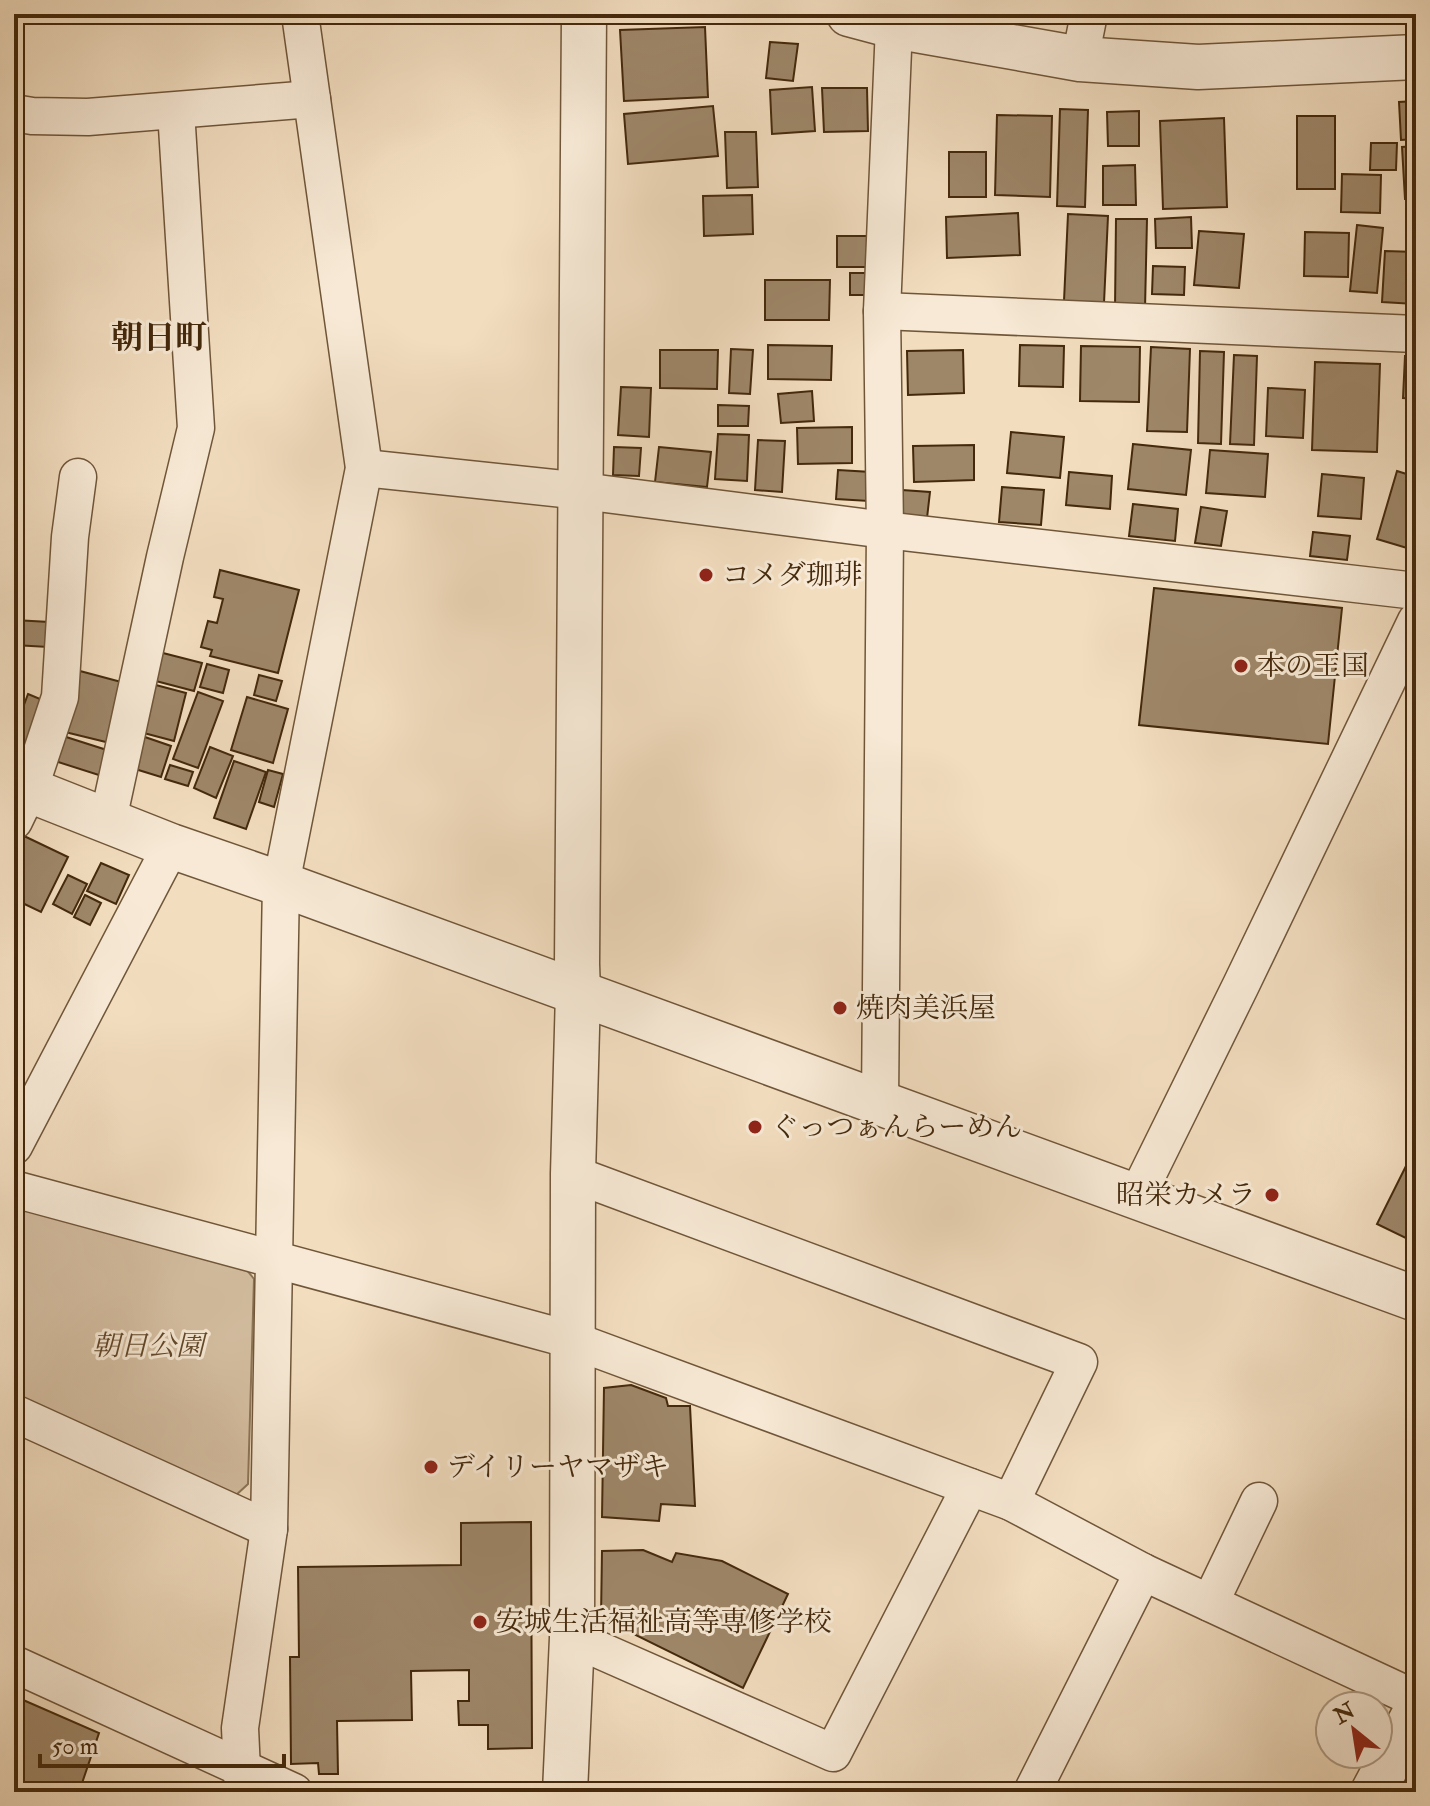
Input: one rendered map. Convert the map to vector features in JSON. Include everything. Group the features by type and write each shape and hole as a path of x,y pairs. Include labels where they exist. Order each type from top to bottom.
{"street":[{"path":"242,1781 240,1728 269,1529 281,884 364,468 300,14"},
{"path":"565,1792 572,1638 573,1174 578,993 584,14"},
{"path":"849,14 894,26 1080,59 1198,67 1416,57"},
{"path":"1080,59 1089,14"},
{"path":"880,1103 885,530 882,311 894,26"},
{"path":"14,113 88,117 312,99"},
{"path":"108,820 196,428 176,111"},
{"path":"882,311 1416,334"},
{"path":"364,468 582,491 885,530 1416,591"},
{"path":"78,477 70,537 60,697 19,798 108,820 171,846 1416,1299"},
{"path":"1137,1196 1416,621"},
{"path":"14,1146 171,846"},
{"path":"573,1174 1079,1362 1011,1502"},
{"path":"14,1189 572,1340 1011,1502 1143,1572 1416,1699"},
{"path":"14,1413 269,1529"},
{"path":"572,1638 833,1753 970,1487"},
{"path":"1210,1603 1259,1501"},
{"path":"1032,1792 1143,1572"},
{"path":"14,1664 242,1781 294,1792"},
{"path":"1373,1792 1416,1711"}],"green space":[{"name":"朝日公園","path":"14,1205 242,1264 254,1279 248,1484 235,1496 14,1398"}],"building":[{"path":"705,27 708,97 624,101 620,30"},
{"path":"770,42 798,44 793,81 766,78"},
{"path":"812,87 815,131 772,134 770,90"},
{"path":"822,88 867,88 868,131 824,132"},
{"path":"1416,101 1416,139 1401,140 1399,102"},
{"path":"713,106 718,156 628,164 624,114"},
{"path":"1060,109 1088,110 1085,207 1057,206"},
{"path":"1139,111 1139,146 1108,146 1107,112"},
{"path":"997,115 1052,116 1050,197 995,195"},
{"path":"1297,116 1335,116 1335,189 1297,189"},
{"path":"1224,118 1227,207 1163,209 1160,121"},
{"path":"725,132 756,132 758,187 727,188"},
{"path":"1371,143 1397,143 1396,170 1370,170"},
{"path":"1416,146 1416,198 1405,199 1402,147"},
{"path":"949,152 986,152 986,197 949,197"},
{"path":"1135,165 1136,205 1103,205 1103,166"},
{"path":"1342,174 1381,175 1380,213 1341,212"},
{"path":"752,195 753,234 704,236 703,196"},
{"path":"1018,213 1020,255 947,258 946,217"},
{"path":"1068,214 1108,216 1104,303 1064,301"},
{"path":"1191,217 1192,248 1156,248 1155,219"},
{"path":"1116,219 1147,219 1145,309 1115,309"},
{"path":"1357,225 1383,228 1377,293 1350,291"},
{"path":"1199,231 1244,234 1239,288 1194,285"},
{"path":"1305,232 1349,233 1348,277 1304,276"},
{"path":"837,236 869,236 869,267 837,267"},
{"path":"1385,251 1416,252 1415,304 1382,302"},
{"path":"1153,266 1185,267 1184,295 1152,294"},
{"path":"850,273 871,273 871,295 850,295"},
{"path":"765,280 830,280 829,320 765,320"},
{"path":"768,345 832,346 831,380 768,379"},
{"path":"1020,345 1064,346 1063,387 1019,386"},
{"path":"1081,346 1140,347 1139,402 1080,401"},
{"path":"1151,347 1190,349 1187,432 1147,431"},
{"path":"731,349 753,350 750,394 729,393"},
{"path":"660,350 718,350 717,389 660,388"},
{"path":"963,350 964,393 908,395 907,351"},
{"path":"1200,351 1224,352 1221,444 1198,443"},
{"path":"1234,355 1257,356 1254,445 1230,444"},
{"path":"1405,356 1416,356 1416,399 1403,398"},
{"path":"1315,362 1380,364 1377,452 1312,450"},
{"path":"621,387 651,388 649,437 618,435"},
{"path":"1268,388 1305,390 1303,438 1266,436"},
{"path":"812,391 814,421 781,423 778,394"},
{"path":"718,405 749,406 748,426 718,426"},
{"path":"852,427 852,463 798,464 797,428"},
{"path":"1011,432 1064,437 1060,478 1007,473"},
{"path":"718,434 749,435 747,481 715,479"},
{"path":"758,440 785,441 782,492 755,490"},
{"path":"1133,444 1191,450 1186,495 1128,489"},
{"path":"974,445 974,480 914,482 913,446"},
{"path":"614,447 641,448 639,476 613,475"},
{"path":"659,447 711,452 707,487 655,482"},
{"path":"1210,450 1268,454 1265,497 1206,493"},
{"path":"838,470 871,472 869,501 836,499"},
{"path":"1397,471 1416,477 1416,518 1407,548 1377,539"},
{"path":"1069,472 1112,476 1110,509 1066,505"},
{"path":"1322,474 1364,478 1361,519 1318,516"},
{"path":"1002,487 1044,490 1041,525 999,522"},
{"path":"902,490 930,492 927,518 900,516"},
{"path":"1133,504 1178,509 1175,541 1129,536"},
{"path":"1201,507 1227,511 1221,546 1195,543"},
{"path":"1313,532 1350,536 1347,560 1310,556"},
{"path":"220,570 299,590 278,673 210,656 212,650 201,647 208,621 217,623 223,599 214,597"},
{"name":"本の王国","path":"1154,588 1342,608 1328,744 1139,725"},
{"path":"14,620 49,622 48,647 14,645"},
{"path":"159,652 202,663 194,691 152,680"},
{"path":"207,664 229,670 223,693 200,687"},
{"path":"80,671 125,683 110,743 65,732"},
{"path":"259,675 282,681 276,701 254,695"},
{"path":"152,684 186,693 174,741 140,732"},
{"path":"14,690 23,694 14,718"},
{"path":"198,692 223,701 198,768 173,759"},
{"path":"28,694 45,701 33,751 14,745 14,732"},
{"path":"247,697 288,709 273,763 231,750"},
{"path":"63,736 113,752 105,777 55,761"},
{"path":"142,736 171,746 161,777 132,768"},
{"path":"210,747 233,756 216,798 194,788"},
{"path":"234,761 266,772 246,829 214,818"},
{"path":"170,765 193,772 188,786 165,779"},
{"path":"268,770 283,774 274,807 259,802"},
{"path":"24,836 68,857 41,912 14,899 14,858"},
{"path":"101,863 129,875 116,904 87,891"},
{"path":"68,875 87,884 72,914 53,904"},
{"path":"85,895 101,903 90,925 74,917"},
{"path":"1416,1146 1416,1243 1377,1224"},
{"path":"631,1385 666,1398 668,1406 690,1406 695,1506 661,1504 659,1521 602,1517 604,1388"},
{"path":"531,1522 532,1748 488,1749 488,1725 459,1725 458,1701 469,1701 469,1670 411,1671 412,1720 337,1721 338,1774 319,1774 318,1763 291,1764 290,1657 299,1657 298,1567 461,1565 461,1523"},
{"path":"643,1550 672,1562 676,1553 722,1561 788,1594 743,1688 601,1618 602,1551"},
{"path":"14,1696 99,1733 79,1792 14,1792"}],"place":[{"name":"コメダ珈琲","path":"706,575"},
{"name":"本の王国","path":"1241,666"},
{"name":"焼肉美浜屋","path":"840,1008"},
{"name":"ぐっつぁんらーめん","path":"755,1127"},
{"name":"昭栄カメラ","path":"1272,1195"},
{"name":"デイリーヤマザキ","path":"431,1467"},
{"name":"安城生活福祉高等専修学校","path":"480,1622"}],"district":[{"name":"朝日町","path":"159,338"}]}
